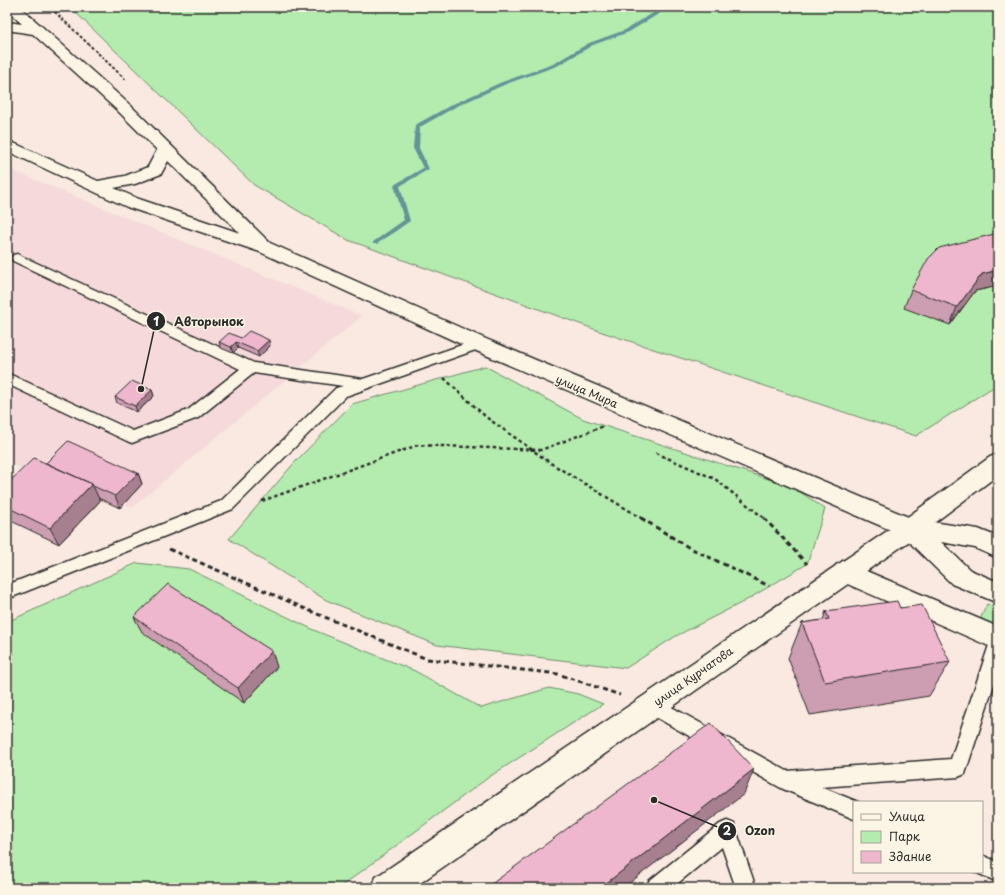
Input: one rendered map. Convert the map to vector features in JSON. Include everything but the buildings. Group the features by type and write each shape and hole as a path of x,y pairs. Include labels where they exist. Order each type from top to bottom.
{"main road":[{"path":"12,7 124,108 267,248"},
{"path":"7,26 38,30"},
{"path":"7,145 133,203 267,248"},
{"path":"97,186 129,180 155,170 166,150"},
{"name":"улица Мира","path":"267,248 478,344 910,528 978,539 998,548"},
{"name":"улица Курчатова","path":"387,888 910,528 998,464"},
{"name":"улица Мира","path":"910,528 961,577 998,593"},
{"path":"845,572 998,639"}],"lane":[{"path":"17,258 251,368 363,384"},
{"path":"7,592 227,504 341,392 478,344"},
{"path":"7,378 132,437 194,414 251,368"},
{"path":"785,780 958,768 998,645"},
{"path":"652,705 785,780 853,810"},
{"path":"656,888 727,831 746,888"},
{"path":"983,865 998,872"}],"path":[{"path":"57,7 55,12 127,81"},
{"path":"444,378 486,417 531,449 688,547 769,586"},
{"path":"262,501 418,445 541,450 604,426"},
{"path":"656,453 715,479 772,525 807,564"},
{"path":"143,538 314,613 427,659 558,674 652,705"}],"shaded area":[{"path":"7,168 362,316 133,507 7,463"}],"green space":[{"path":"70,7 998,7 998,384 916,436 602,332 348,240 254,185"},
{"path":"485,366 583,419 793,487 825,509 807,564 745,601 676,636 626,668 437,645 326,600 229,539 295,462 352,404"},
{"path":"137,563 189,569 316,631 415,671 481,708 549,688 578,694 603,704 489,777 339,888 7,888 7,622"},
{"path":"987,604 998,609 998,641 975,631"}],"waterway":[{"path":"375,243 407,221 397,185 426,169 416,148 417,126 455,105 504,83 555,65 591,44 627,31 667,7"}],"place":[{"name":"Авторынок","path":"141,389"},
{"name":"Ozon","path":"654,800"}]}
